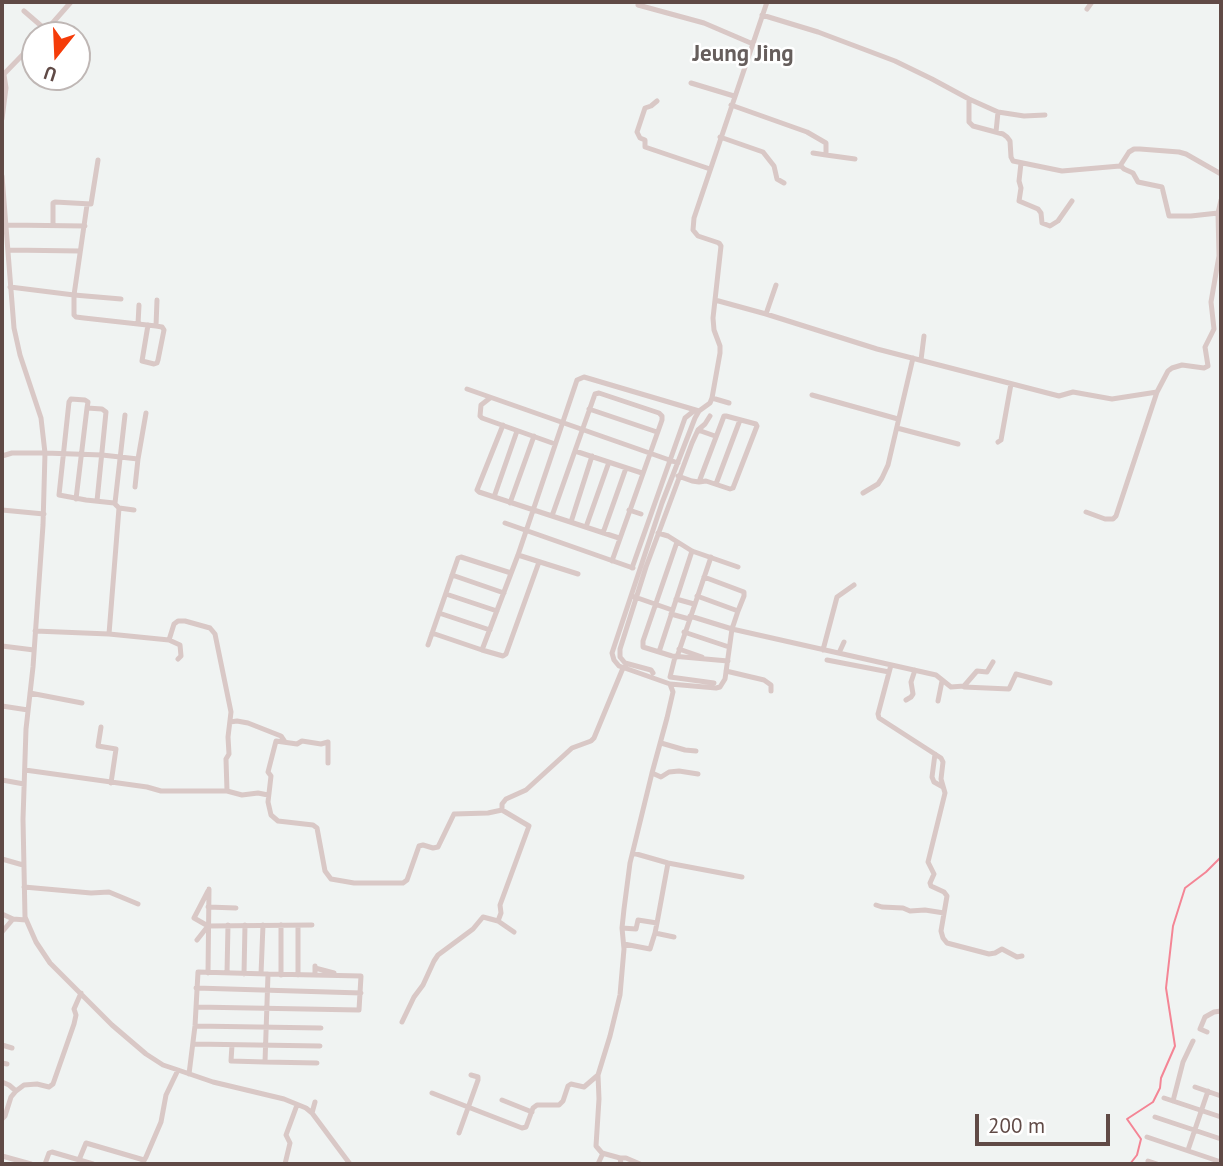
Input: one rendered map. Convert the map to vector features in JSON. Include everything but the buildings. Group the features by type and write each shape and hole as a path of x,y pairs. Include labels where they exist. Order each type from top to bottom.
{"street":[{"path":"54,21 71,2"},
{"path":"652,675 625,663 620,657 621,643 653,528 678,460 697,411 710,403 712,398 720,353 713,318 721,246 698,236 693,230 694,218 767,2"},
{"path":"1087,9 1091,2"},
{"path":"638,5 704,23 753,44"},
{"path":"24,12 33,21"},
{"path":"762,15 818,32 895,61 998,112 1045,116"},
{"path":"2,119 6,88 3,76 21,57"},
{"path":"691,83 734,96"},
{"path":"969,99 969,122 1007,137 1013,161 1062,171 1121,166 1133,173 1138,182 1162,187 1169,216 1218,213"},
{"path":"657,101 645,108 637,132 640,138 645,140 644,146 709,169"},
{"path":"731,105 807,132 826,143 826,155"},
{"path":"996,132 998,112"},
{"path":"720,137 766,155 774,166 777,179 784,183"},
{"path":"1121,166 1128,153 1134,149 1179,152 1221,174"},
{"path":"813,153 855,159"},
{"path":"53,225 53,203 91,204 98,160"},
{"path":"1021,163 1018,181 1021,188 1020,201 1038,209 1042,223 1050,226 1058,221 1072,201"},
{"path":"2,176 15,332 41,418 45,453 44,514 24,770 23,865 26,920 41,952 60,974 146,1054 177,1070 213,1082 284,1099 312,1113 350,1164"},
{"path":"1086,512 1105,519 1113,519 1116,516 1164,375 1172,368 1182,365 1204,368 1208,366 1205,347 1214,329 1211,302 1219,256 1218,213 1221,200"},
{"path":"87,205 74,296 74,315 76,317 148,325 162,327 164,330 158,360 154,364 142,361 148,325"},
{"path":"7,225 85,226"},
{"path":"9,250 80,251"},
{"path":"766,314 776,285"},
{"path":"10,287 121,299"},
{"path":"156,326 157,300"},
{"path":"715,300 877,349 1059,396 1073,392 1108,399 1157,391"},
{"path":"138,324 139,305"},
{"path":"921,360 924,336"},
{"path":"863,493 878,484 888,465 914,358"},
{"path":"482,650 518,555 577,380 584,377 697,411"},
{"path":"998,442 1001,440 1011,384"},
{"path":"467,389 562,424 678,460"},
{"path":"552,516 595,394 599,393 662,416"},
{"path":"812,395 898,419"},
{"path":"490,398 481,405 482,418 555,444"},
{"path":"712,398 729,403"},
{"path":"76,499 88,402 72,399 59,495 76,499 97,501 134,510"},
{"path":"612,561 662,416 670,403"},
{"path":"88,408 106,412 97,501"},
{"path":"589,409 657,432"},
{"path":"135,487 146,413"},
{"path":"109,634 125,415"},
{"path":"632,568 677,475 678,460 710,416"},
{"path":"677,475 699,482 706,481 733,488 757,425 724,416 699,482"},
{"path":"716,484 740,420"},
{"path":"503,425 477,487 479,492 619,538"},
{"path":"897,428 958,444"},
{"path":"494,497 517,430"},
{"path":"698,430 715,436"},
{"path":"510,503 534,436"},
{"path":"575,451 642,473"},
{"path":"2,456 12,453 45,453 138,459"},
{"path":"571,522 592,456"},
{"path":"586,527 609,462"},
{"path":"603,533 626,468"},
{"path":"2,510 44,514"},
{"path":"629,510 641,514"},
{"path":"505,523 632,568 642,567"},
{"path":"653,528 692,551 738,567"},
{"path":"677,542 643,647 676,657 708,659"},
{"path":"659,652 692,551"},
{"path":"518,555 578,574"},
{"path":"428,645 457,561 461,557 511,573"},
{"path":"640,1164 626,1158 620,1161 599,1151 596,1146 598,1075 620,995 624,949 622,928 633,853 673,695 670,680 711,557"},
{"path":"432,633 503,656 539,562"},
{"path":"452,575 504,593"},
{"path":"633,596 612,653 616,663 623,668 670,680 716,688 723,683 732,629 744,592 704,577"},
{"path":"824,650 837,597 854,585"},
{"path":"446,594 497,611"},
{"path":"633,596 689,617 890,668"},
{"path":"697,596 738,611"},
{"path":"676,599 694,604"},
{"path":"439,613 490,630"},
{"path":"169,640 174,624 178,621 213,631 231,712 229,754 226,758 227,791"},
{"path":"35,631 169,640 180,645 181,656 178,659"},
{"path":"684,632 729,647"},
{"path":"839,653 844,642"},
{"path":"2,646 34,650"},
{"path":"679,649 708,659 728,661"},
{"path":"827,660 915,670 936,675 951,687 1009,689 1016,674 1051,683"},
{"path":"961,687 966,685 977,671 987,672 993,662"},
{"path":"502,810 506,799 526,790 572,748 594,738 623,668"},
{"path":"890,668 879,718 934,754 944,766 941,779 945,793 928,862 934,874 931,886 947,896 941,931 947,943 989,954 1002,949 1017,957 1022,956"},
{"path":"906,700 913,694 911,682 915,670"},
{"path":"726,671 764,680 771,685 771,691"},
{"path":"670,680 714,683"},
{"path":"939,701 942,681"},
{"path":"30,693 82,703"},
{"path":"2,706 28,710"},
{"path":"230,722 256,726 281,736 285,742"},
{"path":"101,727 98,746 116,748 111,783"},
{"path":"328,763 328,743 302,741 297,744 278,741 274,744 268,772 271,776 269,811 273,818 283,822 313,825 317,828 325,871 328,877 338,881 403,883 407,880 419,846 439,846 454,814 502,810 529,826 500,905 498,921"},
{"path":"661,743 696,751"},
{"path":"24,770 161,791 227,791 246,796 258,793 268,795"},
{"path":"652,773 662,777 669,772 679,771 698,774"},
{"path":"2,780 24,784"},
{"path":"633,853 668,863 742,877"},
{"path":"2,859 23,865"},
{"path":"624,944 650,949 668,863"},
{"path":"24,887 108,892 138,904"},
{"path":"208,973 207,957 208,926 208,907 209,888 194,918 208,926 312,925"},
{"path":"876,905 944,913"},
{"path":"208,907 236,908"},
{"path":"2,914 13,919 26,920"},
{"path":"402,1022 438,955 474,929 482,917 498,921 514,932"},
{"path":"2,932 13,919"},
{"path":"622,928 636,929 638,920 657,923"},
{"path":"227,973 228,925"},
{"path":"244,974 245,925"},
{"path":"263,925 268,990 265,1062"},
{"path":"281,925 281,975"},
{"path":"197,940 208,926"},
{"path":"298,926 298,975"},
{"path":"655,933 674,937"},
{"path":"189,1074 198,972 207,957"},
{"path":"196,1007 357,1011 360,1009 361,993 361,976 315,970 298,975 198,972"},
{"path":"196,988 361,993"},
{"path":"2,1119 11,1097 24,1085 49,1087 52,1084 74,1024 74,1009 81,993"},
{"path":"1207,1032 1200,1029 1205,1017 1221,1011"},
{"path":"195,1026 321,1028"},
{"path":"1173,1101 1184,1060 1193,1041"},
{"path":"193,1044 232,1048 266,1045 320,1046"},
{"path":"2,1045 12,1048"},
{"path":"232,1048 232,1061 317,1063"},
{"path":"79,1160 86,1143 143,1162 161,1122 166,1095 177,1070"},
{"path":"459,1133 478,1079 471,1075"},
{"path":"432,1093 520,1128 526,1127 535,1107 540,1104 561,1104 568,1086 571,1084 584,1087 598,1075"},
{"path":"2,1083 16,1091"},
{"path":"1195,1087 1221,1096"},
{"path":"1188,1150 1208,1091"},
{"path":"1164,1098 1221,1117"},
{"path":"502,1100 532,1112"},
{"path":"312,1113 315,1102"},
{"path":"285,1164 290,1143 286,1135 297,1105"},
{"path":"1155,1117 1221,1139"},
{"path":"1147,1137 1221,1162"},
{"path":"45,1164 50,1152 93,1164"},
{"path":"598,1164 603,1153"},
{"path":"2,1156 31,1164"},
{"path":"1148,1161 1157,1164"}],"waterway":[{"path":"1130,1164 1137,1155 1141,1139 1127,1119 1153,1102 1175,1046 1166,988 1173,926 1185,888 1221,857"}],"district":[{"name":"Jeung Jing","path":"743,54"}]}
